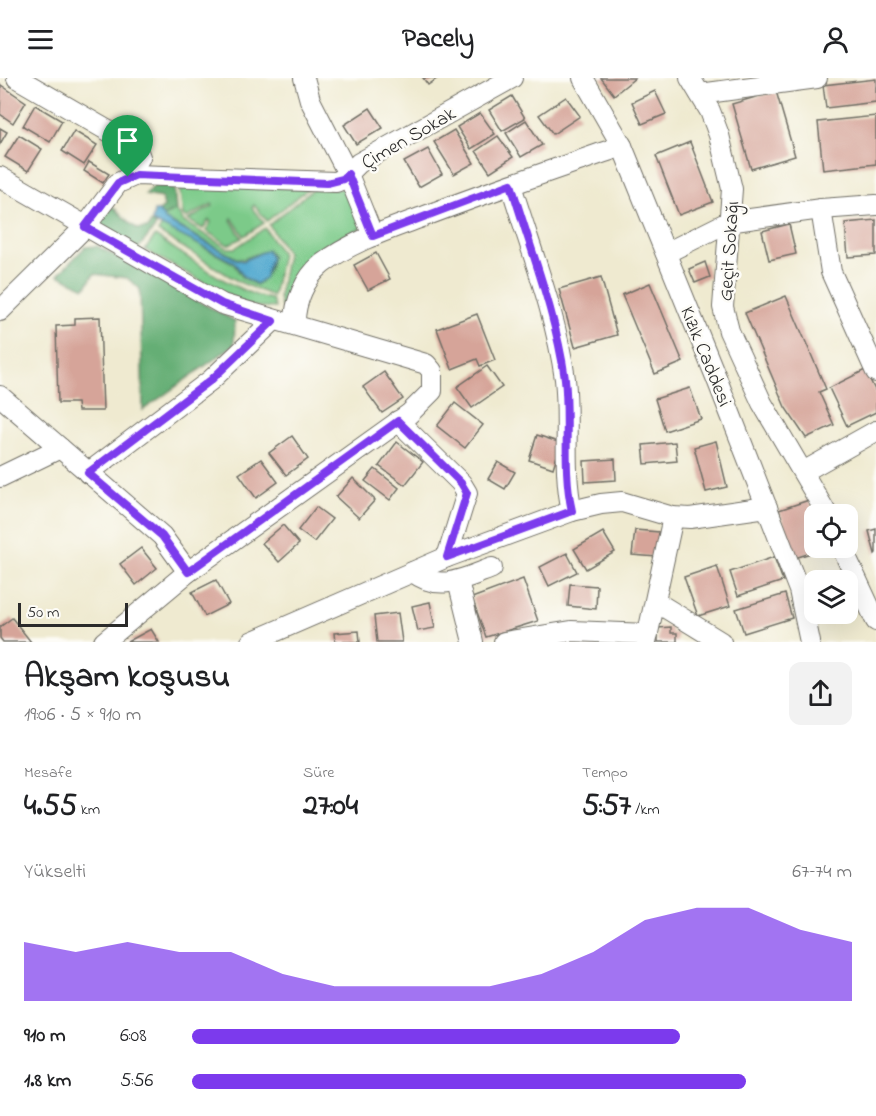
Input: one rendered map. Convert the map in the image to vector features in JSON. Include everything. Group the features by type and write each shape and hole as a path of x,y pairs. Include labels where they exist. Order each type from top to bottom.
{"street":[{"path":"0,311 85,227 118,183 128,177 140,158 136,147 17,78"},
{"path":"304,78 315,112 348,174 373,236"},
{"name":"Çimen Sokak","path":"128,177 136,175 327,183 343,179 359,162 512,78"},
{"name":"Kızık Caddesi","path":"583,78 622,146 804,601"},
{"path":"695,86 817,78"},
{"name":"Geçit Sokağı","path":"695,86 713,119 727,160 732,189 723,307 729,331 762,403 821,504"},
{"path":"296,325 298,302 321,266 373,236 511,184 622,146"},
{"path":"0,177 222,304 273,321 296,325 328,337 426,364 432,371 432,392 398,421 188,572 104,642"},
{"path":"511,184 550,314 565,380 567,484 572,511"},
{"path":"666,253 728,222 821,209 876,205"},
{"path":"821,209 831,272 876,372"},
{"path":"88,473 211,380 273,321"},
{"path":"704,347 729,331"},
{"path":"0,396 162,536 188,572"},
{"path":"398,421 461,483 467,493 447,557"},
{"path":"802,472 876,431"},
{"path":"0,477 60,448"},
{"path":"251,642 447,557 572,511 622,502 673,517 712,516 767,507"},
{"path":"504,642 571,631 647,638 673,517"},
{"path":"413,572 437,584 458,581 492,568"},
{"path":"458,581 473,642"},
{"path":"858,597 876,621"},
{"path":"656,602 721,642"},
{"name":"Kızık Caddesi","path":"810,624 810,642"}],"green space":[{"path":"155,185 174,185 176,210 163,216 159,211 164,207 162,198 145,195"},
{"path":"179,185 309,188 267,221 254,205 252,208 264,223 244,236 232,218 242,238 228,245 206,231 211,222 209,220 203,229 188,220 213,206 212,204 186,218 183,216"},
{"path":"313,189 348,189 363,227 331,243 309,259 300,271 291,294 281,307 279,296 287,253 269,225"},
{"path":"107,203 138,229 148,228 151,222 157,225 138,249 104,232 97,220"},
{"path":"176,210 184,222 227,248 235,248 265,228 282,254 273,296 239,282 158,232 162,225 233,263 243,278 256,285 266,276 269,269 272,256 268,250 243,259 236,258 164,219 163,216"},
{"path":"155,236 229,282 259,296 272,299 275,308 247,306 145,250"},
{"path":"97,246 235,321 234,345 143,410 140,289 127,278 94,274 85,288 58,275 85,247"}],"water":[{"path":"154,211 159,211 165,220 236,259 243,261 267,250 271,257 265,278 256,284 244,277 234,262 152,221"}],"building":[{"path":"423,78 438,78 428,85"},
{"path":"601,78 635,78 614,95"},
{"path":"876,79 876,102 826,108 823,85"},
{"path":"1,85 26,102 13,123 0,114"},
{"path":"655,91 666,114 642,124 632,102"},
{"path":"776,91 795,156 751,169 732,104"},
{"path":"512,96 525,118 502,131 489,110"},
{"path":"566,97 580,116 553,134 539,115"},
{"path":"35,105 62,121 50,142 23,126"},
{"path":"370,108 383,128 356,144 344,125"},
{"path":"480,113 495,134 471,149 457,127"},
{"path":"876,116 876,164 823,170 818,122"},
{"path":"526,120 542,145 521,157 506,133"},
{"path":"0,128 7,132 0,144"},
{"path":"454,130 474,163 454,174 434,142"},
{"path":"74,131 97,145 84,165 62,151"},
{"path":"19,135 42,149 28,171 5,157"},
{"path":"498,136 513,157 490,172 476,151"},
{"path":"690,142 713,202 679,215 656,156"},
{"path":"428,149 442,174 419,187 404,162"},
{"path":"89,162 109,174 103,183 84,171"},
{"path":"876,220 876,255 848,257 845,223"},
{"path":"789,224 796,254 769,260 762,231"},
{"path":"376,253 390,279 368,290 354,265"},
{"path":"705,262 710,277 695,283 689,269"},
{"path":"601,277 617,335 575,347 559,289"},
{"path":"650,283 683,362 655,374 622,295"},
{"path":"786,296 826,389 819,392 834,425 806,438 785,407 745,313"},
{"path":"477,314 495,360 480,366 477,359 452,369 437,329"},
{"path":"100,317 103,411 78,411 77,403 58,403 56,326 75,325 75,318"},
{"path":"487,366 502,387 472,408 457,387"},
{"path":"865,370 876,392 876,412 847,426 829,388"},
{"path":"384,372 403,399 382,413 363,387"},
{"path":"690,388 701,419 665,431 655,399"},
{"path":"455,403 483,425 465,448 437,426"},
{"path":"537,435 561,443 553,468 529,460"},
{"path":"292,436 308,459 286,475 269,453"},
{"path":"716,441 727,487 706,492 694,447"},
{"path":"397,442 423,462 405,485 379,466"},
{"path":"675,442 677,461 645,464 643,445"},
{"path":"261,459 278,482 256,498 239,474"},
{"path":"615,459 616,480 585,482 584,461"},
{"path":"498,462 515,472 505,489 488,479"},
{"path":"375,469 399,488 390,500 365,481"},
{"path":"353,478 375,500 359,518 336,497"},
{"path":"809,500 810,504 804,504 804,555 795,558 779,510"},
{"path":"316,507 332,519 314,542 298,530"},
{"path":"283,525 299,544 279,562 262,543"},
{"path":"876,529 876,553 875,554 869,531"},
{"path":"635,530 659,532 657,557 632,555"},
{"path":"603,532 615,552 586,569 574,549"},
{"path":"141,548 157,568 136,585 120,564"},
{"path":"567,553 577,572 549,586 540,567"},
{"path":"774,557 783,581 738,596 730,572"},
{"path":"717,566 730,606 698,616 684,577"},
{"path":"523,579 538,621 486,637 472,598"},
{"path":"216,580 229,604 205,616 192,592"},
{"path":"570,584 597,586 596,609 568,606"},
{"path":"785,594 792,618 744,633 736,609"},
{"path":"430,602 435,628 418,631 412,606"},
{"path":"398,613 402,642 377,642 374,616"},
{"path":"12,618 31,642 3,642 0,638 0,627"},
{"path":"671,627 671,633 677,633 677,642 658,642 658,628"},
{"path":"151,629 159,642 127,642"},
{"path":"359,631 360,642 335,642 334,633"}],"route":[{"path":"348,174 373,236 511,184 550,314 565,380 566,466 572,511 447,557 467,493 461,483 398,421 328,469 188,572 162,536 88,473 211,380 273,321 222,304 85,227 118,183 128,177 136,175 327,183 343,179 348,174"}]}
